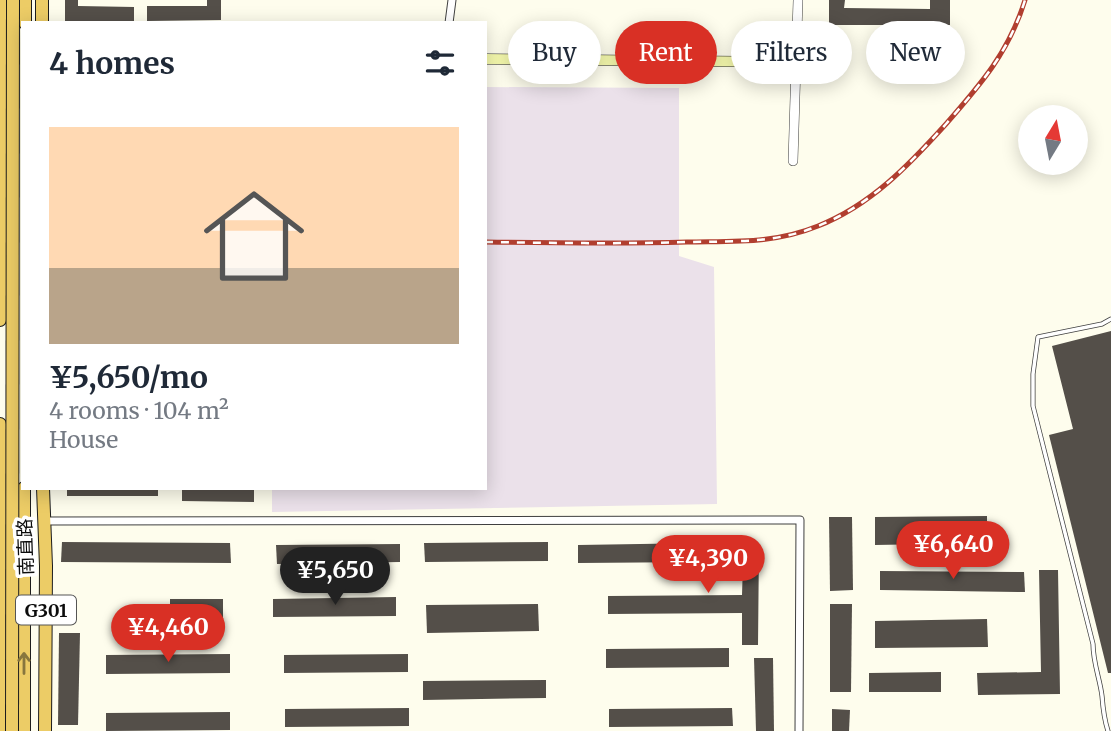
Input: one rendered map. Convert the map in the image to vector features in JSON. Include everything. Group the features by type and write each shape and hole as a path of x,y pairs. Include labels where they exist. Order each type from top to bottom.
{"highway":[{"path":"0,320 4,0"},
{"path":"12,731 13,0"},
{"path":"25,0 25,21"},
{"path":"42,0 42,21"},
{"path":"0,425 2,731"},
{"path":"24,490 24,731"},
{"name":"南直路","path":"43,490 46,566 45,731"},
{"path":"38,731 38,594 46,566"}],"main road":[{"path":"2,52 21,53"},
{"path":"487,59 731,61"}],"street":[{"path":"449,21 452,0"},
{"path":"798,0 798,21"},
{"path":"793,161 796,84"},
{"path":"43,521 800,520 799,731"}],"lane":[{"path":"1108,731 1093,659 1093,644 1033,405 1033,374 1038,337 1102,324 1111,319"}],"shaded area":[{"path":"487,87 679,88 679,256 714,267 717,504 272,512 272,490 487,490"}],"building":[{"path":"65,0 78,0 78,6 134,7 134,21 65,21"},
{"path":"207,0 221,0 221,20 147,21 147,6 207,6"},
{"path":"829,0 845,0 844,8 930,9 930,0 950,0 950,21 866,21 866,25 852,25 852,21 829,21"},
{"path":"1111,331 1111,673 1108,673 1049,435 1073,429 1052,346"},
{"path":"67,490 158,490 158,496 67,496"},
{"path":"182,490 254,490 254,502 182,501"},
{"path":"987,516 987,543 875,545 875,517"},
{"path":"829,517 852,517 853,590 830,591"},
{"path":"62,542 230,543 231,563 61,562"},
{"path":"548,542 548,561 425,562 424,543"},
{"path":"702,543 702,562 578,563 578,545"},
{"path":"400,544 400,562 277,564 276,545"},
{"path":"717,544 759,544 758,645 742,645 742,613 608,614 608,596 742,595 743,563 717,563"},
{"path":"1039,570 1058,570 1060,694 978,695 977,673 1041,672"},
{"path":"880,571 1024,572 1025,592 880,590"},
{"path":"396,597 396,616 273,617 273,599"},
{"path":"170,599 223,599 223,618 170,618"},
{"path":"538,604 539,631 427,633 426,605"},
{"path":"830,604 852,604 851,692 830,692"},
{"path":"987,619 988,647 875,648 875,621"},
{"path":"59,633 80,633 78,725 58,725"},
{"path":"729,648 729,667 606,668 606,649"},
{"path":"230,654 230,673 106,674 106,655"},
{"path":"408,654 408,672 284,673 284,655"},
{"path":"754,658 773,658 774,731 756,731"},
{"path":"941,672 941,692 869,692 869,673"},
{"path":"546,680 546,698 423,700 423,681"},
{"path":"409,708 409,726 285,727 285,709"},
{"path":"732,708 733,726 609,727 609,709"},
{"path":"832,709 850,710 849,731 832,731"},
{"path":"230,712 230,730 106,731 106,713"}],"railway":[{"path":"487,242 737,241 769,239 818,226 872,195 903,169 932,139 993,66 1011,36 1025,0"}]}
